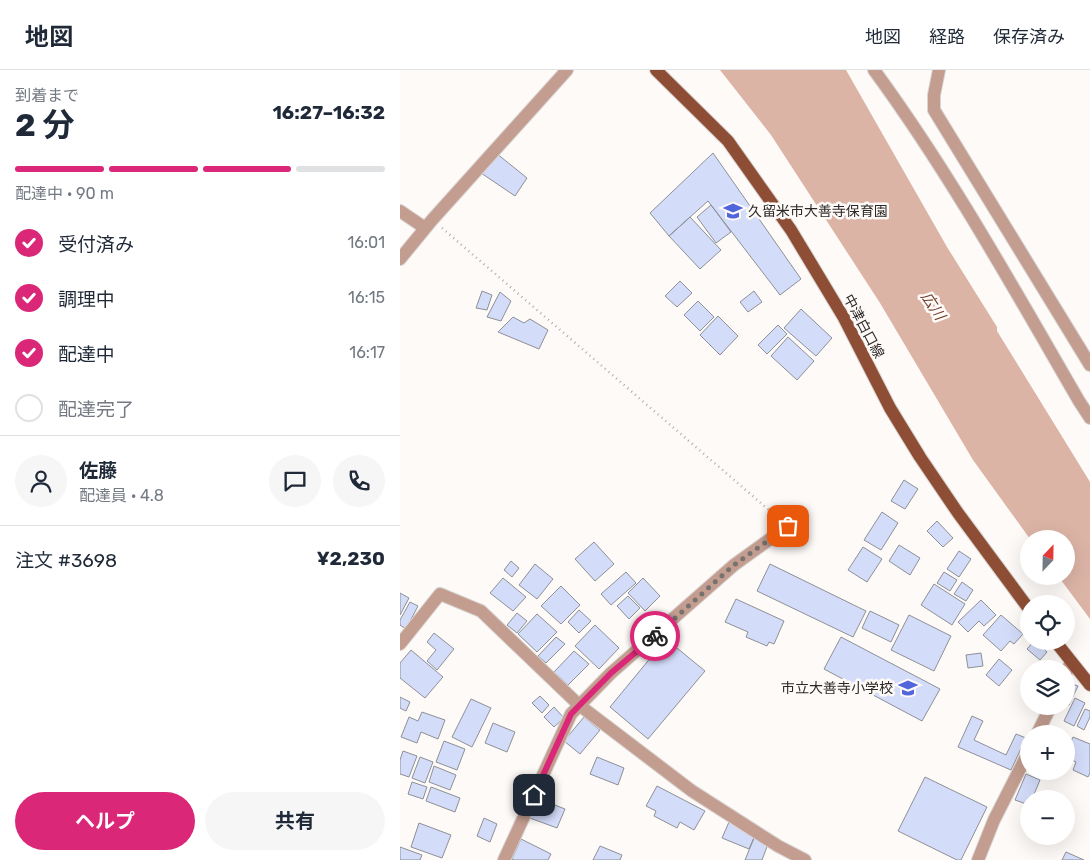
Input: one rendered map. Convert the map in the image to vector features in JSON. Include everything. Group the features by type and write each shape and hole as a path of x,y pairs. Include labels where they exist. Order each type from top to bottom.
{"main road":[{"name":"中津白口線","path":"656,70 728,141 790,230 844,318 890,408 920,457 958,513 1020,597"},
{"path":"1075,672 1090,685"}],"street":[{"path":"400,259 428,224 567,70"},
{"path":"874,70 903,109 982,232 1090,418"},
{"path":"939,70 934,95 934,110 1090,365"},
{"path":"400,211 428,224"},
{"path":"504,860 571,714 611,673 734,565 788,526"},
{"path":"400,644 440,594 481,611 579,705 692,791 778,846 805,860"},
{"path":"978,860 994,820 1020,769"}],"path":[{"path":"428,224 788,526"}],"water":[{"name":"広川","path":"720,70 846,70 947,247 1090,482 1090,619 1075,599 1075,595 1072,595 1065,585 1075,585 1075,530 1024,530 973,460 880,303 771,135"}],"building":[{"path":"496,153 527,178 515,196 481,173"},
{"path":"713,153 801,279 780,295 708,201 669,236 650,213"},
{"path":"711,205 731,232 716,243 697,217"},
{"path":"690,217 721,250 700,269 669,236"},
{"path":"680,281 692,293 677,307 665,296"},
{"path":"482,291 492,295 487,310 476,308"},
{"path":"754,291 762,302 748,312 740,302"},
{"path":"500,292 511,301 501,321 487,317"},
{"path":"698,301 714,317 700,331 684,315"},
{"path":"801,309 832,338 816,356 784,328"},
{"path":"718,316 738,336 720,355 700,335"},
{"path":"513,317 524,323 530,319 548,330 539,349 498,332"},
{"path":"778,325 787,334 767,354 758,345"},
{"path":"788,337 814,361 797,380 771,356"},
{"path":"904,480 918,489 905,509 891,501"},
{"path":"882,512 898,523 881,550 864,540"},
{"path":"937,521 953,538 943,547 927,531"},
{"path":"594,542 614,564 595,581 575,559"},
{"path":"899,545 920,558 910,575 889,561"},
{"path":"863,547 882,559 867,582 848,570"},
{"path":"959,551 971,559 959,577 947,569"},
{"path":"511,561 519,568 512,577 504,570"},
{"path":"535,564 553,579 537,599 519,585"},
{"path":"770,564 866,611 853,637 757,591"},
{"path":"626,572 636,583 611,605 601,594"},
{"path":"944,572 957,580 950,591 937,583"},
{"path":"503,578 526,597 513,611 490,593"},
{"path":"643,578 660,596 645,611 628,593"},
{"path":"962,582 973,590 966,601 954,594"},
{"path":"934,584 965,604 952,625 921,605"},
{"path":"561,586 580,605 561,624 541,606"},
{"path":"400,593 409,598 400,615"},
{"path":"628,596 640,608 629,619 617,606"},
{"path":"736,599 784,621 774,644 769,642 767,646 746,637 748,632 725,622"},
{"path":"981,600 996,615 984,626 979,621 968,632 958,622"},
{"path":"410,602 418,606 406,629 400,625 400,620"},
{"path":"579,610 591,621 579,633 568,622"},
{"path":"870,611 899,625 891,642 862,628"},
{"path":"517,613 527,621 517,633 507,625"},
{"path":"537,614 557,632 537,652 518,634"},
{"path":"909,615 951,636 934,671 891,650"},
{"path":"1001,615 1020,631 1020,637 1014,644 1010,641 1001,651 983,635"},
{"path":"595,625 619,648 599,669 575,646"},
{"path":"434,633 454,649 437,670 427,661 436,650 427,642"},
{"path":"556,637 565,644 546,663 538,656"},
{"path":"841,637 940,689 922,721 824,669"},
{"path":"666,639 705,671 648,739 610,707"},
{"path":"411,650 443,677 425,698 400,678 400,663"},
{"path":"1028,650 1045,650 1047,652 1040,660"},
{"path":"574,651 589,664 568,685 554,672"},
{"path":"981,653 983,666 968,668 966,655"},
{"path":"999,659 1012,670 999,686 986,675"},
{"path":"540,696 549,705 542,713 532,703"},
{"path":"400,697 410,702 406,711 400,708"},
{"path":"1075,698 1085,703 1074,725 1064,721 1067,715 1075,715"},
{"path":"471,699 491,708 472,747 452,737"},
{"path":"554,707 564,718 554,727 544,717"},
{"path":"1085,709 1090,711 1090,717 1084,730 1077,726"},
{"path":"422,712 445,720 438,739 421,732 417,743 401,737 409,717 418,721"},
{"path":"972,716 983,721 974,740 1006,755 1016,734 1020,736 1020,751 1011,770 958,747"},
{"path":"584,717 600,730 580,754 564,741"},
{"path":"493,723 515,732 507,752 485,743"},
{"path":"1075,738 1090,744 1090,773 1088,777 1075,771"},
{"path":"444,741 465,749 457,770 436,762"},
{"path":"403,751 417,756 409,777 400,774 400,760"},
{"path":"420,757 433,762 425,783 412,778"},
{"path":"597,757 624,768 618,785 590,774"},
{"path":"434,766 456,775 450,790 429,782"},
{"path":"925,777 987,807 961,860 957,860 898,831"},
{"path":"1023,780 1040,780 1036,790 1020,790 1020,802 1015,800"},
{"path":"412,782 427,787 423,799 408,794"},
{"path":"657,786 705,811 694,830 680,822 677,828 654,816 656,811 646,806"},
{"path":"431,787 460,798 455,812 426,801"},
{"path":"537,798 565,809 557,828 530,818"},
{"path":"484,818 497,824 490,842 477,836"},
{"path":"729,822 756,833 749,849 722,838"},
{"path":"419,823 451,835 442,858 411,847"},
{"path":"754,838 768,844 762,860 745,860"},
{"path":"521,839 551,854 548,860 512,859"},
{"path":"600,846 622,855 620,860 593,860"},
{"path":"400,847 422,855 420,860 400,860"},
{"path":"1066,852 1084,860 1062,860"}],"way so far":[{"path":"655,636 734,565 788,526"}],"place":[{"name":"久留米市大善寺保育園","path":"733,211"},
{"name":"市立大善寺小学校","path":"908,688"}],"route":[{"path":"534,795 571,714 611,673 655,636"}]}
